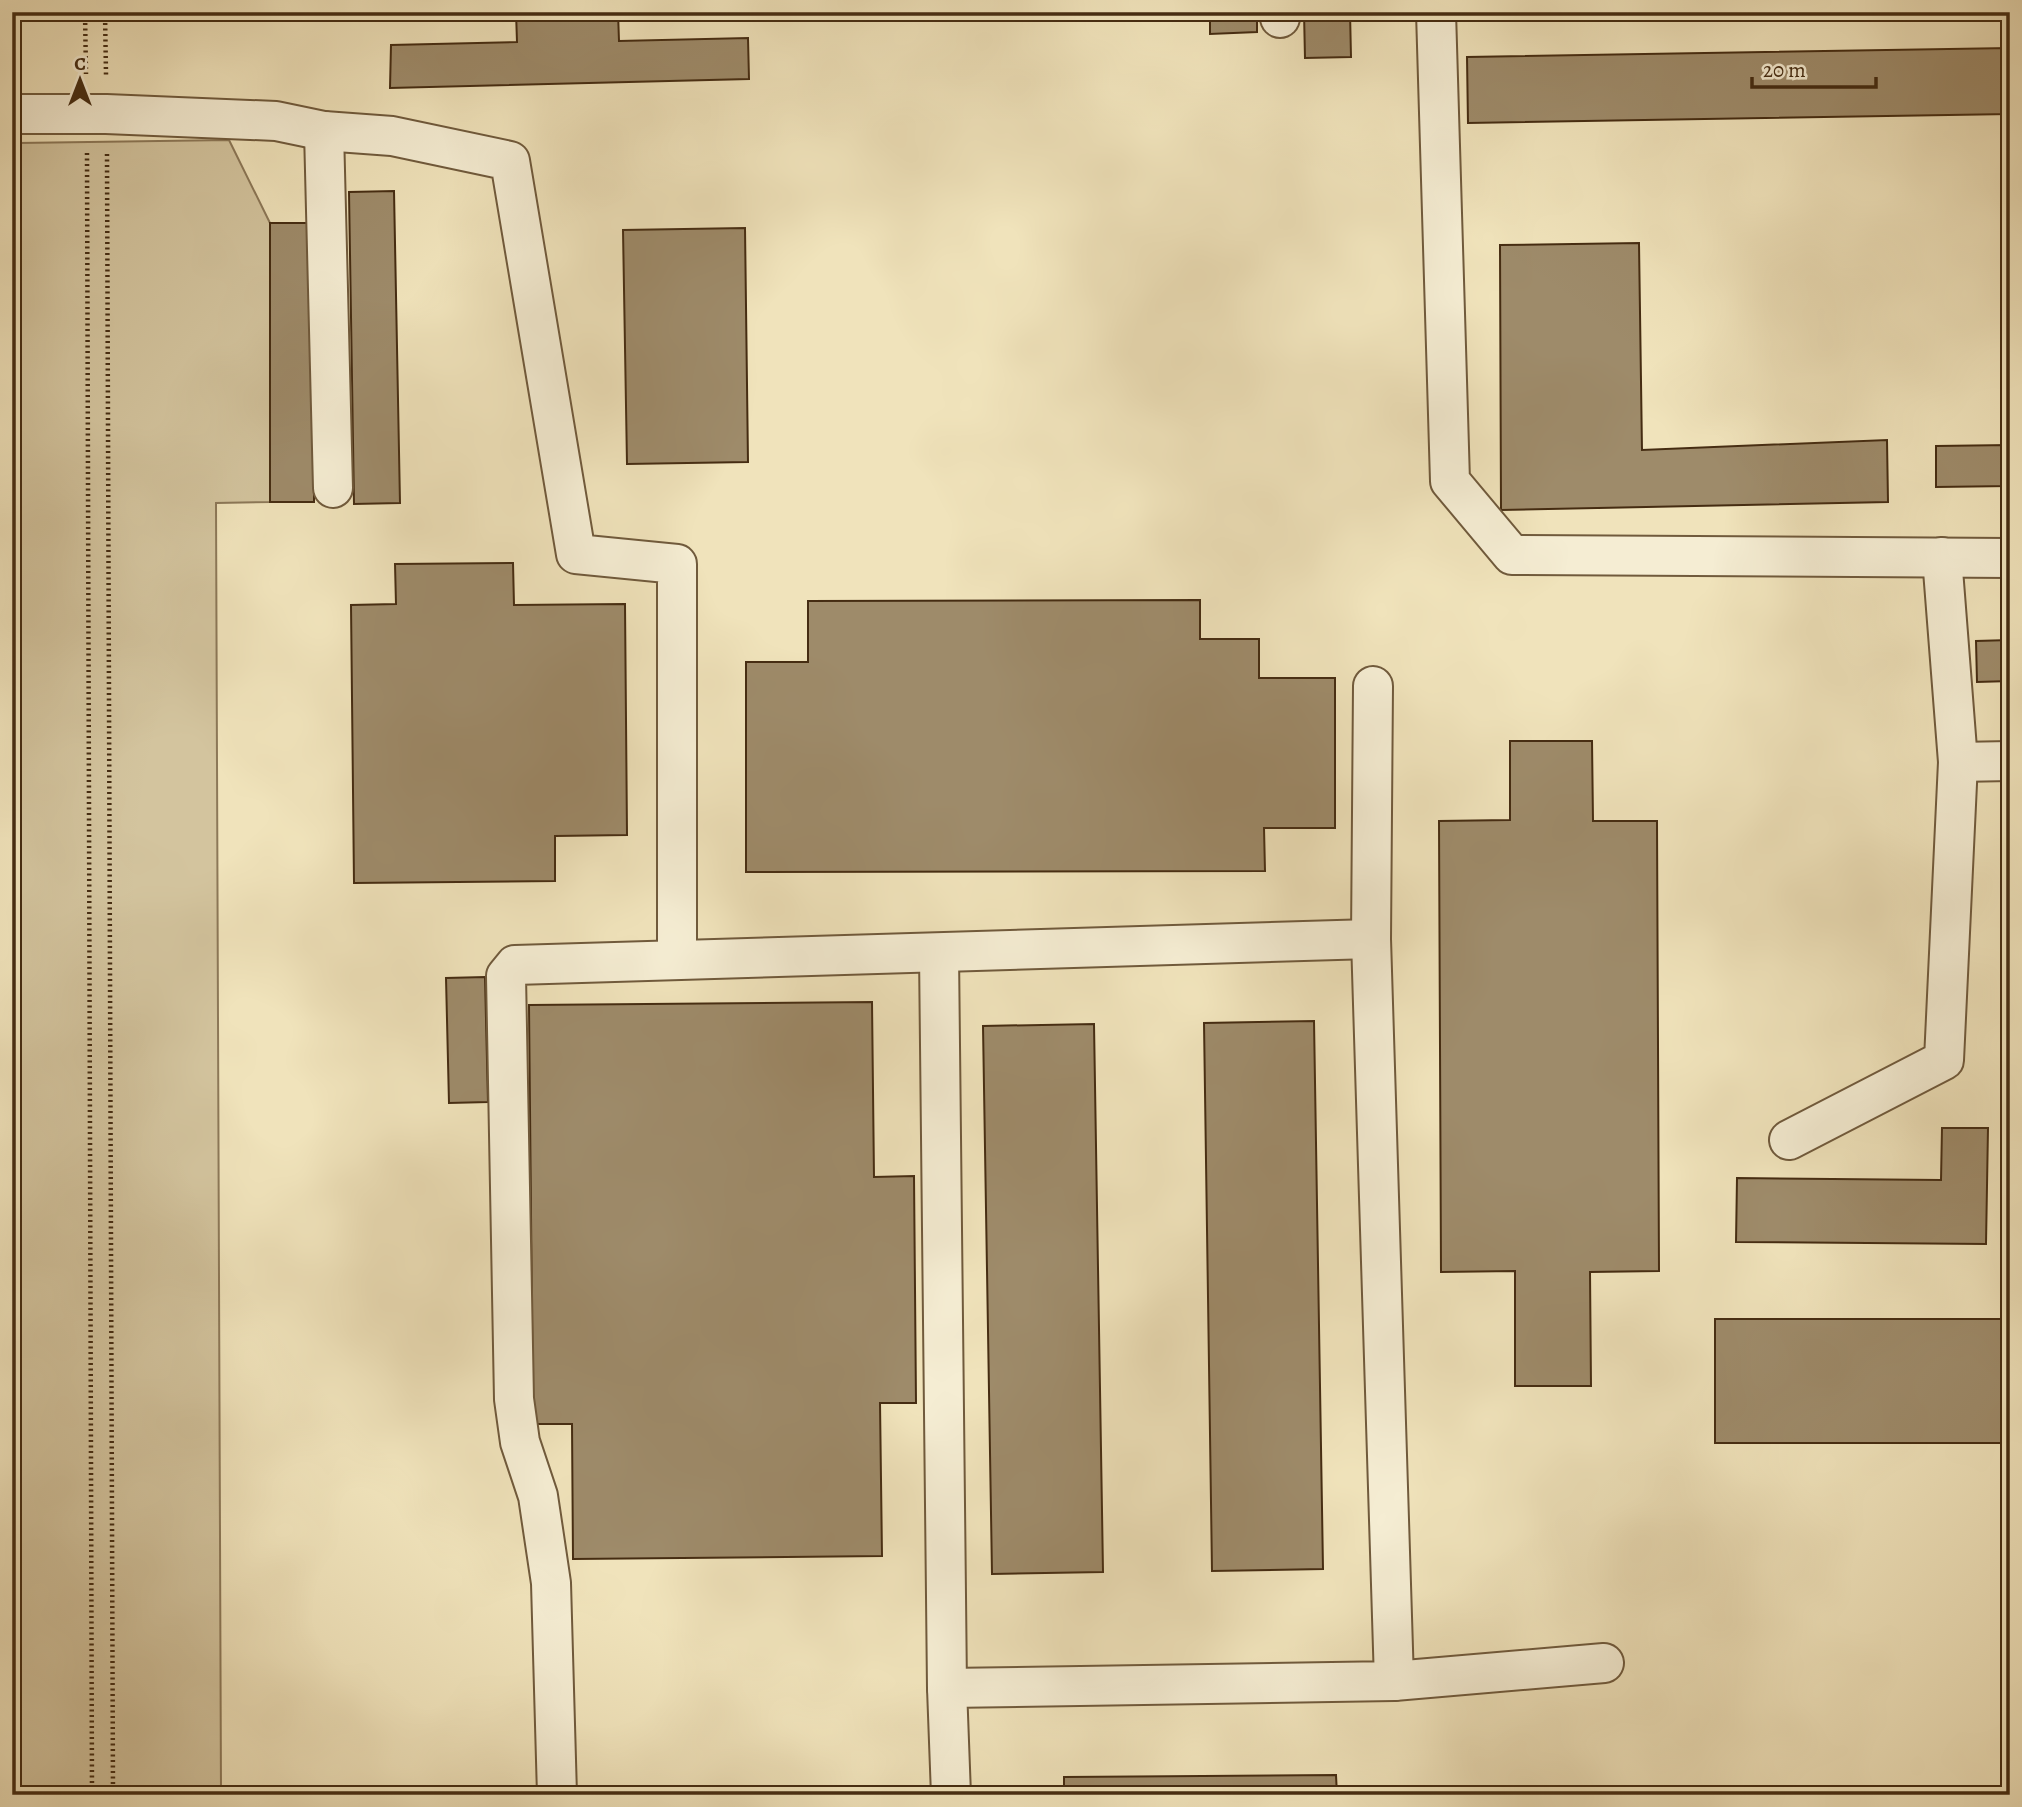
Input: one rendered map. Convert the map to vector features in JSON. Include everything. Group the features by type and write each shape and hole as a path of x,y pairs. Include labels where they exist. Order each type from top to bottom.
{"lane":[{"path":"1436,12 1450,481 1512,555 2010,558"},
{"path":"12,114 97,114 276,121 324,131 392,136 510,162 576,554 677,564 677,960"},
{"path":"324,131 333,488"},
{"path":"1789,1140 1944,1060 1958,762 1942,557"},
{"path":"1373,686 1371,939 1394,1681"},
{"path":"1958,762 2010,761"},
{"path":"557,1795 551,1583 538,1496 520,1442 514,1399 506,976 515,965 1371,939"},
{"path":"939,953 947,1688 951,1795"},
{"path":"947,1688 1394,1681 1604,1662"}],"path":[{"path":"85,12 97,114 113,1795"},
{"path":"92,1795 97,114 105,12"}],"shaded area":[{"path":"229,140 270,223 270,502 216,503 221,1795 19,1795 19,143"}],"building":[{"path":"516,12 618,12 619,41 748,38 749,79 390,88 391,45 517,42"},
{"path":"1210,12 1257,12 1257,32 1210,34"},
{"path":"1304,12 1350,12 1351,57 1305,58"},
{"path":"2010,48 2010,114 1468,123 1467,57"},
{"path":"394,191 400,503 354,504 349,192"},
{"path":"270,223 314,223 314,502 270,502"},
{"path":"745,228 748,462 627,464 623,230"},
{"path":"1639,243 1642,450 1887,440 1888,502 1501,510 1500,245"},
{"path":"2010,445 2010,486 1936,487 1936,446"},
{"path":"513,563 514,605 625,604 627,835 555,836 555,881 354,883 351,605 396,604 395,564"},
{"path":"1200,600 1200,639 1259,639 1259,678 1335,678 1335,828 1264,828 1265,871 746,872 746,662 808,662 808,601"},
{"path":"2010,640 2010,681 1977,682 1976,641"},
{"path":"1510,741 1592,741 1593,821 1657,821 1659,1271 1590,1272 1591,1386 1515,1386 1515,1271 1441,1272 1439,821 1510,820"},
{"path":"485,977 488,1102 449,1103 446,978"},
{"path":"872,1002 874,1177 914,1176 916,1403 880,1403 882,1556 573,1559 572,1424 533,1424 529,1005"},
{"path":"1314,1021 1323,1569 1212,1571 1204,1023"},
{"path":"1094,1024 1103,1572 992,1574 983,1026"},
{"path":"1942,1128 1988,1128 1986,1244 1736,1242 1737,1178 1941,1180"},
{"path":"1715,1319 2010,1319 2010,1443 1715,1443"},
{"path":"1336,1775 1337,1795 1064,1795 1064,1777"}]}
